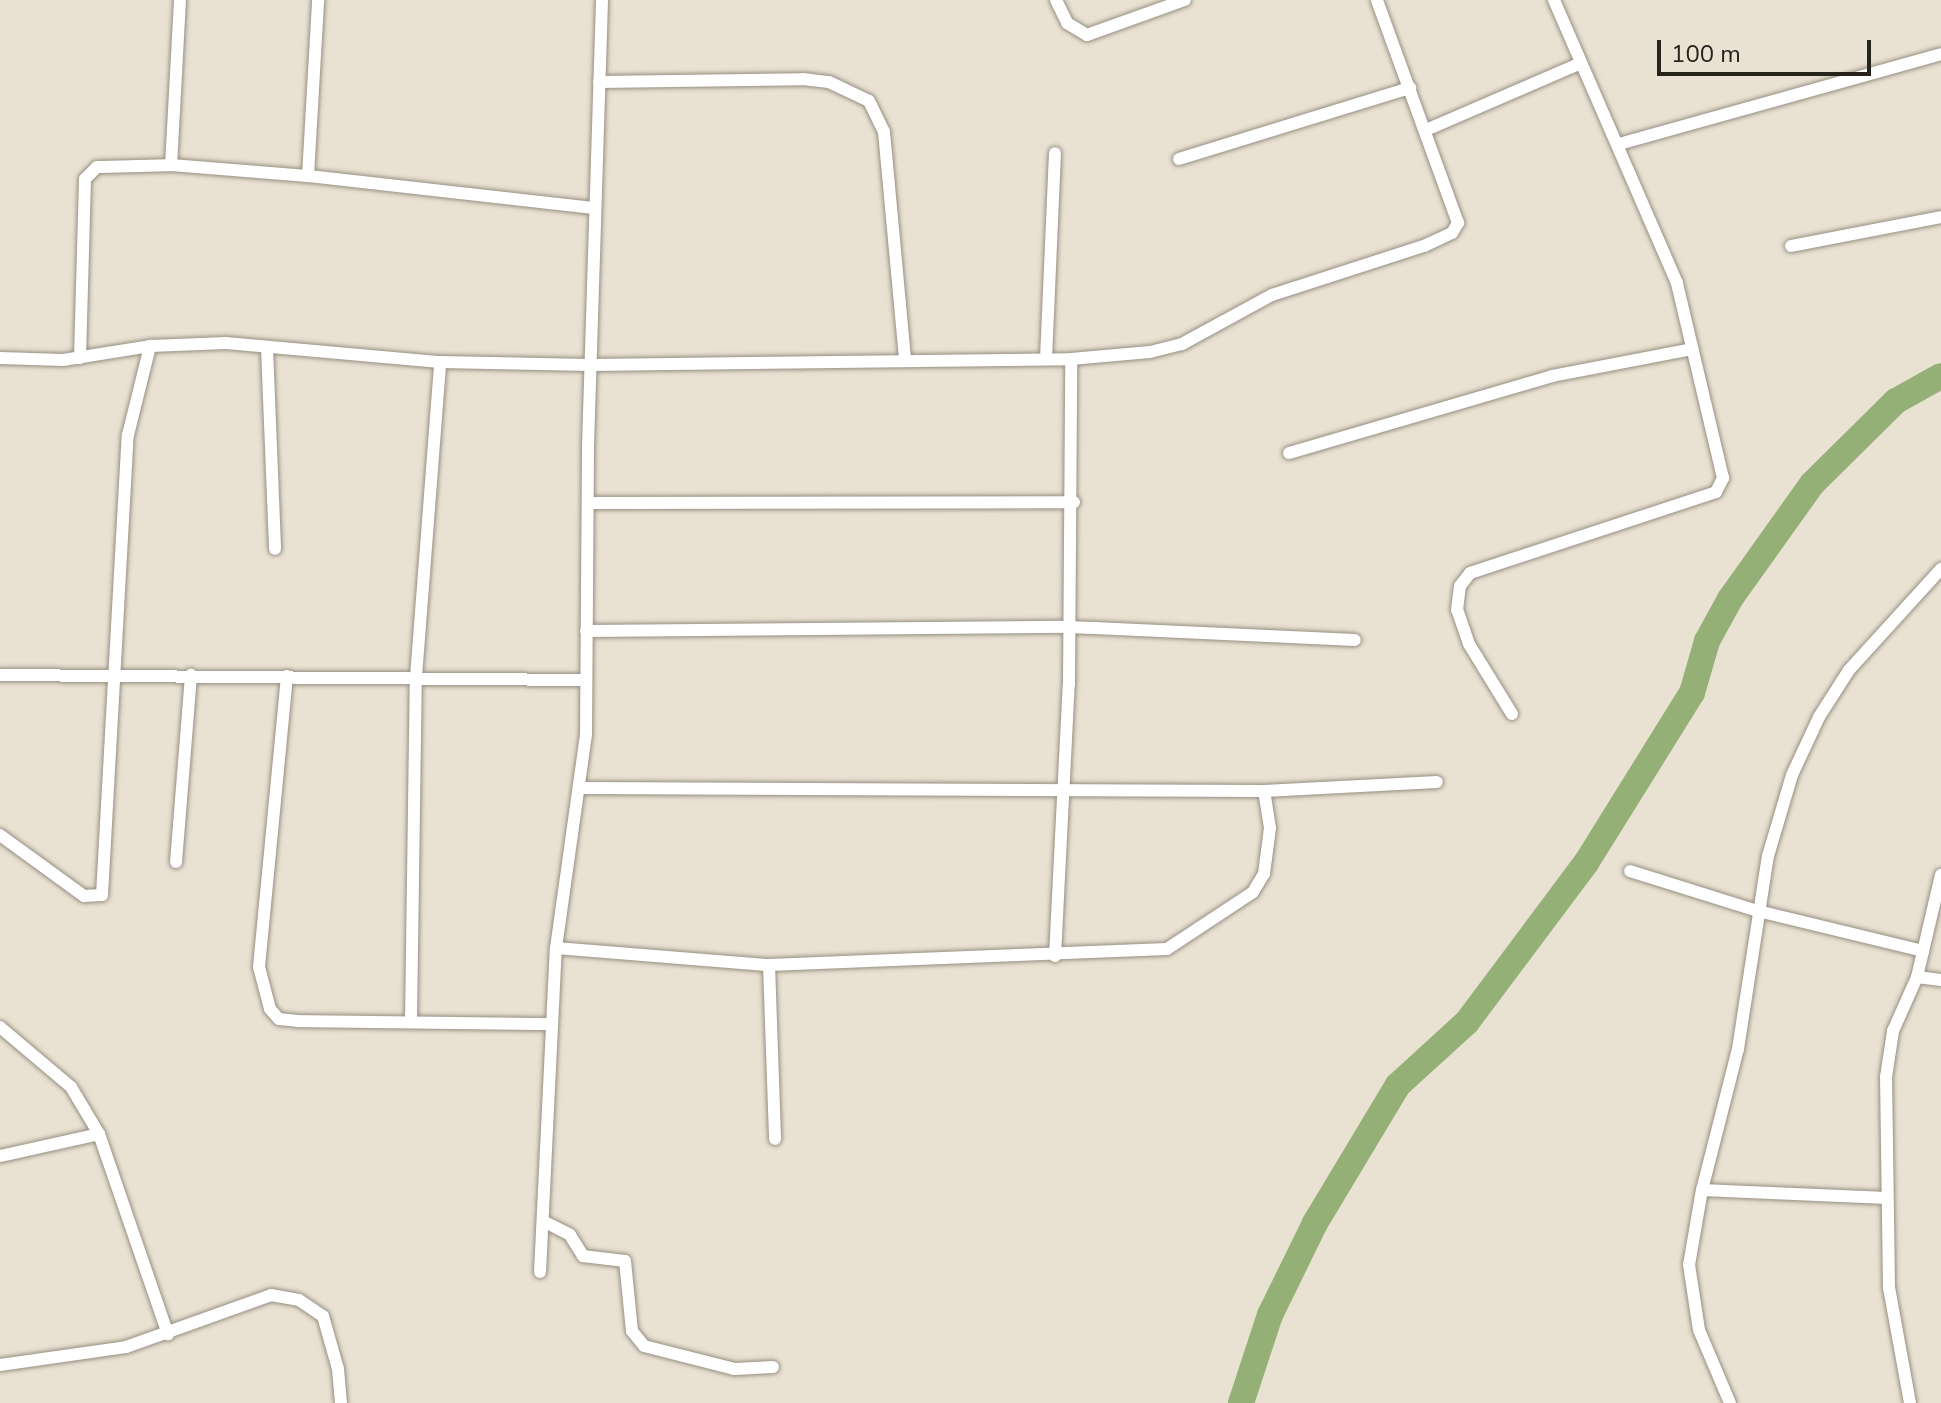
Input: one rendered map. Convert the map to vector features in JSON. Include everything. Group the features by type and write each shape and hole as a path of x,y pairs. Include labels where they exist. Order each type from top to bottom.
{"street":[{"path":"171,165 180,0"},
{"path":"308,176 318,0"},
{"path":"540,1272 545,1222 556,948 586,735 583,680 602,0"},
{"path":"1056,0 1067,23 1087,35 1185,0"},
{"path":"0,358 80,358 150,346 226,343 440,362 591,365 905,358 1071,359 1150,352 1182,344 1272,295 1452,233 1457,212 1377,0"},
{"path":"1512,714 1469,644 1457,610 1460,586 1470,573 1525,551 1720,489 1721,468 1677,283 1554,0"},
{"path":"1619,144 1941,54"},
{"path":"1426,130 1581,63"},
{"path":"599,82 803,79 829,82 869,101 884,132 905,358"},
{"path":"1179,159 1410,88"},
{"path":"1046,359 1055,153"},
{"path":"80,358 85,179 97,167 171,165 308,176 594,208"},
{"path":"1791,246 1941,217"},
{"path":"0,835 84,896 102,895 112,674 123,579 128,435 150,346"},
{"path":"267,348 275,549"},
{"path":"1289,453 1552,376 1692,349"},
{"path":"1055,956 1074,502 1071,359"},
{"path":"411,1022 416,677 440,362"},
{"path":"588,503 1074,502"},
{"path":"1730,1403 1693,1308 1689,1265 1702,1190 1738,1049 1758,911 1780,809 1819,717 1849,670 1941,569"},
{"path":"586,631 1070,627 1355,640"},
{"path":"0,675 583,680"},
{"path":"176,862 191,675"},
{"path":"287,676 259,967 270,1009 279,1019 297,1021 552,1024"},
{"path":"580,788 1264,791 1437,782"},
{"path":"556,948 769,965 1055,956 1167,949 1253,892 1268,855 1264,791"},
{"path":"1630,871 1758,911 1923,951"},
{"path":"1910,1403 1889,1288 1886,1077 1893,1031 1917,977 1941,875"},
{"path":"769,965 775,1139"},
{"path":"1917,977 1941,980"},
{"path":"0,1027 71,1087 99,1134 168,1334"},
{"path":"0,1156 99,1134"},
{"path":"1702,1190 1887,1198"},
{"path":"545,1222 570,1235 583,1256 625,1261 632,1331 644,1346 735,1369 773,1367"},
{"path":"0,1365 126,1347 271,1295 299,1300 323,1316 338,1369 341,1403"}],"waterway":[{"path":"1241,1403 1270,1315 1315,1223 1398,1085 1467,1022 1586,863 1692,693 1707,641 1730,599 1812,484 1896,401 1941,376"}]}
